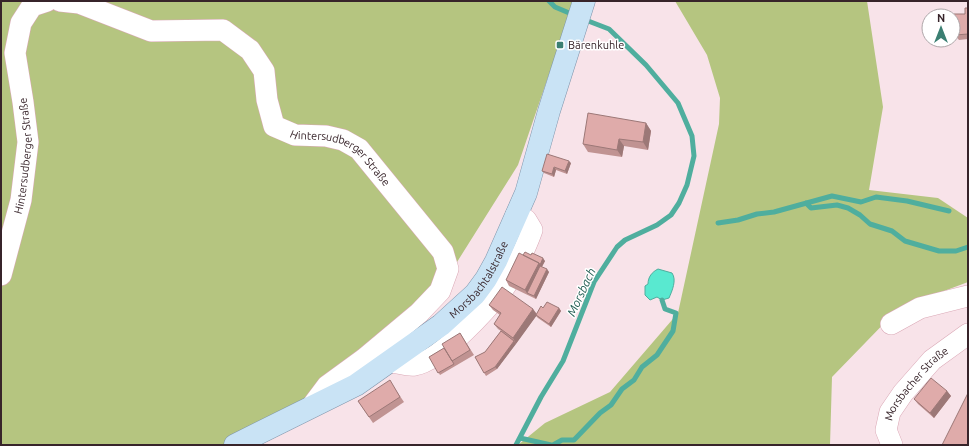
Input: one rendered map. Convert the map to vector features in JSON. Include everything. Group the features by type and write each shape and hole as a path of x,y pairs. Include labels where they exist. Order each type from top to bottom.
{"main road":[{"name":"Morsbachtalstraße","path":"235,445 356,385 392,362 441,325 475,294 486,279 526,193 584,3"}],"street":[{"name":"Hintersudberger Straße","path":"1,275 21,200 28,142 24,102 15,54 21,23 32,6 47,1"},
{"name":"Hintersudberger Straße","path":"60,1 79,3 151,31 223,30 250,50 264,71 267,100 274,126 295,135 326,136 343,140 359,150 443,252 448,269 440,291 403,327 364,359 327,386 312,406"},
{"path":"892,324 920,308 968,296"},
{"name":"Morsbacher Straße","path":"892,445 886,430 890,412 903,393 932,360 968,334"}],"shaded area":[{"path":"1,1 574,1 518,165 425,313 242,445 1,445"},
{"path":"675,1 867,1 883,107 869,190 938,198 968,218 968,282 899,308 832,377 830,445 518,445 545,423 610,392 678,313 719,124 720,98 707,55"},
{"path":"658,269 672,273 674,286 669,298 662,300 657,297 650,300 645,295 645,286 648,284 651,275"}],"building":[{"path":"965,8 968,8 968,34 961,35 961,14 965,14"},
{"path":"588,113 646,123 643,142 619,139 617,150 583,144"},
{"path":"547,154 569,161 565,171 554,167 552,174 542,171"},
{"path":"525,252 531,255 532,253 543,258 540,265 539,263 523,255"},
{"path":"519,253 539,263 525,290 506,280"},
{"path":"540,266 547,269 534,296 527,293"},
{"path":"502,287 533,309 513,338 494,324 501,313 489,305"},
{"path":"547,302 559,308 549,324 536,315 541,306 543,308"},
{"path":"501,331 514,341 495,367 484,373 475,357 485,352"},
{"path":"460,333 470,350 452,361 442,344"},
{"path":"444,348 454,364 438,373 429,357"},
{"path":"931,378 947,391 930,413 914,399"},
{"path":"390,380 400,397 369,417 358,401"},
{"path":"968,393 968,445 942,445"}],"waterway":[{"name":"Morsbach","path":"549,1 555,7 574,15"},
{"name":"Morsbach","path":"516,445 541,397 563,361 594,282 617,247 625,240 657,225 671,215 679,203 687,185 694,156 692,136 678,103 646,65 609,29 583,19"},
{"path":"718,223 738,220 757,214 774,212 832,196 861,202 876,197 907,201 949,211"},
{"path":"806,203 811,208 837,205 848,208 860,215 870,224 892,231 905,241 939,251 956,251 968,247"},
{"path":"553,445 562,440 574,440 600,413 611,405 622,389 634,380 642,367 657,355 673,331 676,313 665,309 662,300"},
{"path":"520,438 551,445"}],"place":[{"name":"Bärenkuhle","path":"560,45"}]}
